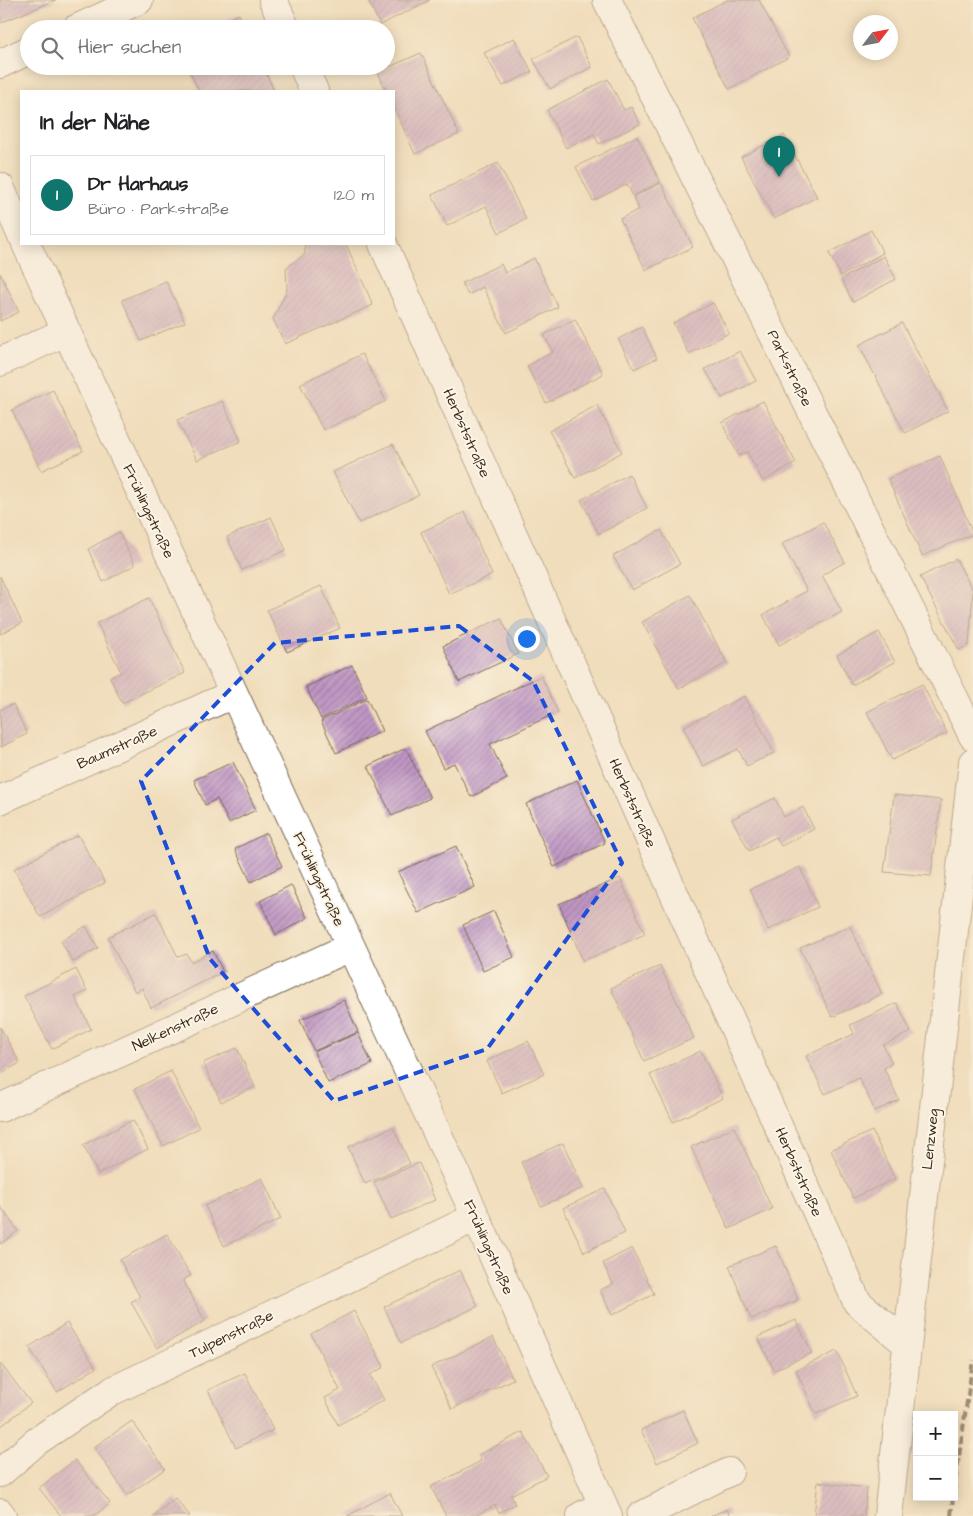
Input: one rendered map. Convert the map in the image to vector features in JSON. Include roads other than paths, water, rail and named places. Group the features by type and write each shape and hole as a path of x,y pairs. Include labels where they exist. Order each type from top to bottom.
{"street":[{"path":"96,20 139,0"},
{"path":"273,0 282,20"},
{"name":"Parkstraße","path":"606,0 973,736"},
{"path":"0,64 20,54"},
{"path":"307,75 314,90"},
{"path":"0,187 20,232"},
{"name":"Frühlingstraße","path":"26,245 65,332 476,1217 597,1512"},
{"name":"Herbststraße","path":"383,245 857,1302 907,1344"},
{"path":"0,362 65,332"},
{"name":"Baumstraße","path":"0,800 233,694"},
{"name":"Lenzweg","path":"888,1516 973,762"},
{"name":"Nelkenstraße","path":"0,1108 350,947"},
{"name":"Tulpenstraße","path":"0,1473 37,1441 110,1392 476,1217"},
{"path":"641,1516 729,1472"}],"railway":[{"path":"958,1463 973,1360"},
{"path":"951,1516 953,1501"}],"place":[{"name":"Dr Harhaus","path":"779,177"}]}
